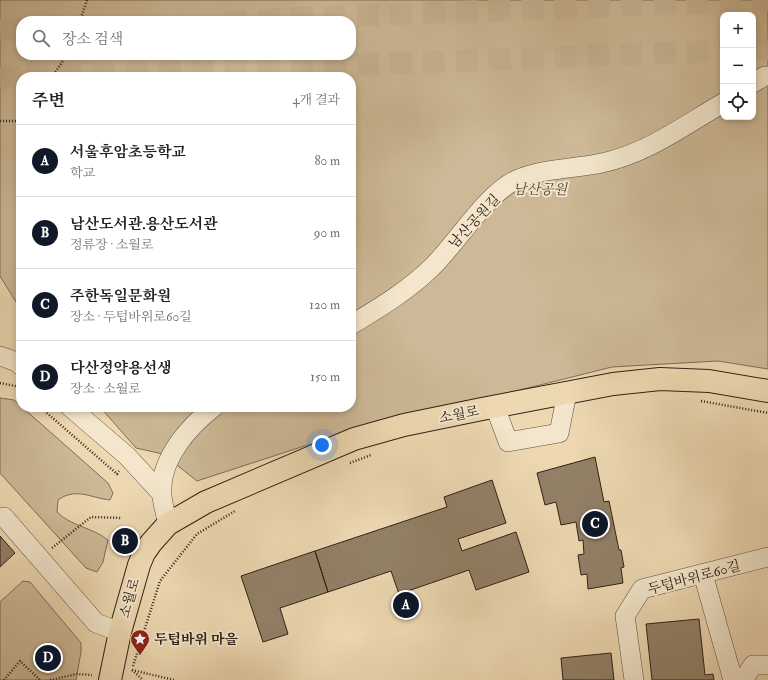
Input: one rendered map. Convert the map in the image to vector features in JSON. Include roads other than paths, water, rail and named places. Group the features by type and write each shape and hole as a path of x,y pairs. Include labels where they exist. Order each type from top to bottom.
{"main road":[{"name":"소월로","path":"120,676 120,632 139,564 151,543 168,524 206,502 354,439 404,426 613,384 660,380 689,380 709,381 768,391"},
{"name":"소월로","path":"120,676 145,566 168,524 357,443 496,412 614,388 660,384 707,385 768,397"}],"street":[{"path":"756,81 765,76 768,76"},
{"name":"남산공원길","path":"356,322 412,286 433,267 478,214 499,193 516,181 561,168 602,163 647,149 671,136 720,105"},
{"path":"0,356 16,362"},
{"path":"496,412 508,442 560,433 566,398"},
{"path":"76,412 127,456 161,493"},
{"path":"168,524 161,493 164,472 174,450 190,430 209,412"},
{"path":"4,517 96,623 120,632"},
{"name":"두텁바위로60길","path":"634,680 626,616 642,589 768,557"},
{"path":"704,574 733,680"},
{"path":"743,680 753,665 768,665"}],"tunnel":[{"path":"354,16 768,0"},
{"path":"0,30 16,29"},
{"path":"756,50 768,49"},
{"path":"161,72 720,51"},
{"path":"0,78 16,77"}],"place":[{"name":"주한독일문화원","path":"595,524"},
{"name":"남산도서관.용산도서관","path":"125,541"},
{"name":"서울후암초등학교","path":"406,605"},
{"name":"두텁바위 마을","path":"140,656"},
{"name":"다산정약용선생","path":"48,658"}],"park label":[{"name":"남산공원","path":"540,189"}]}
